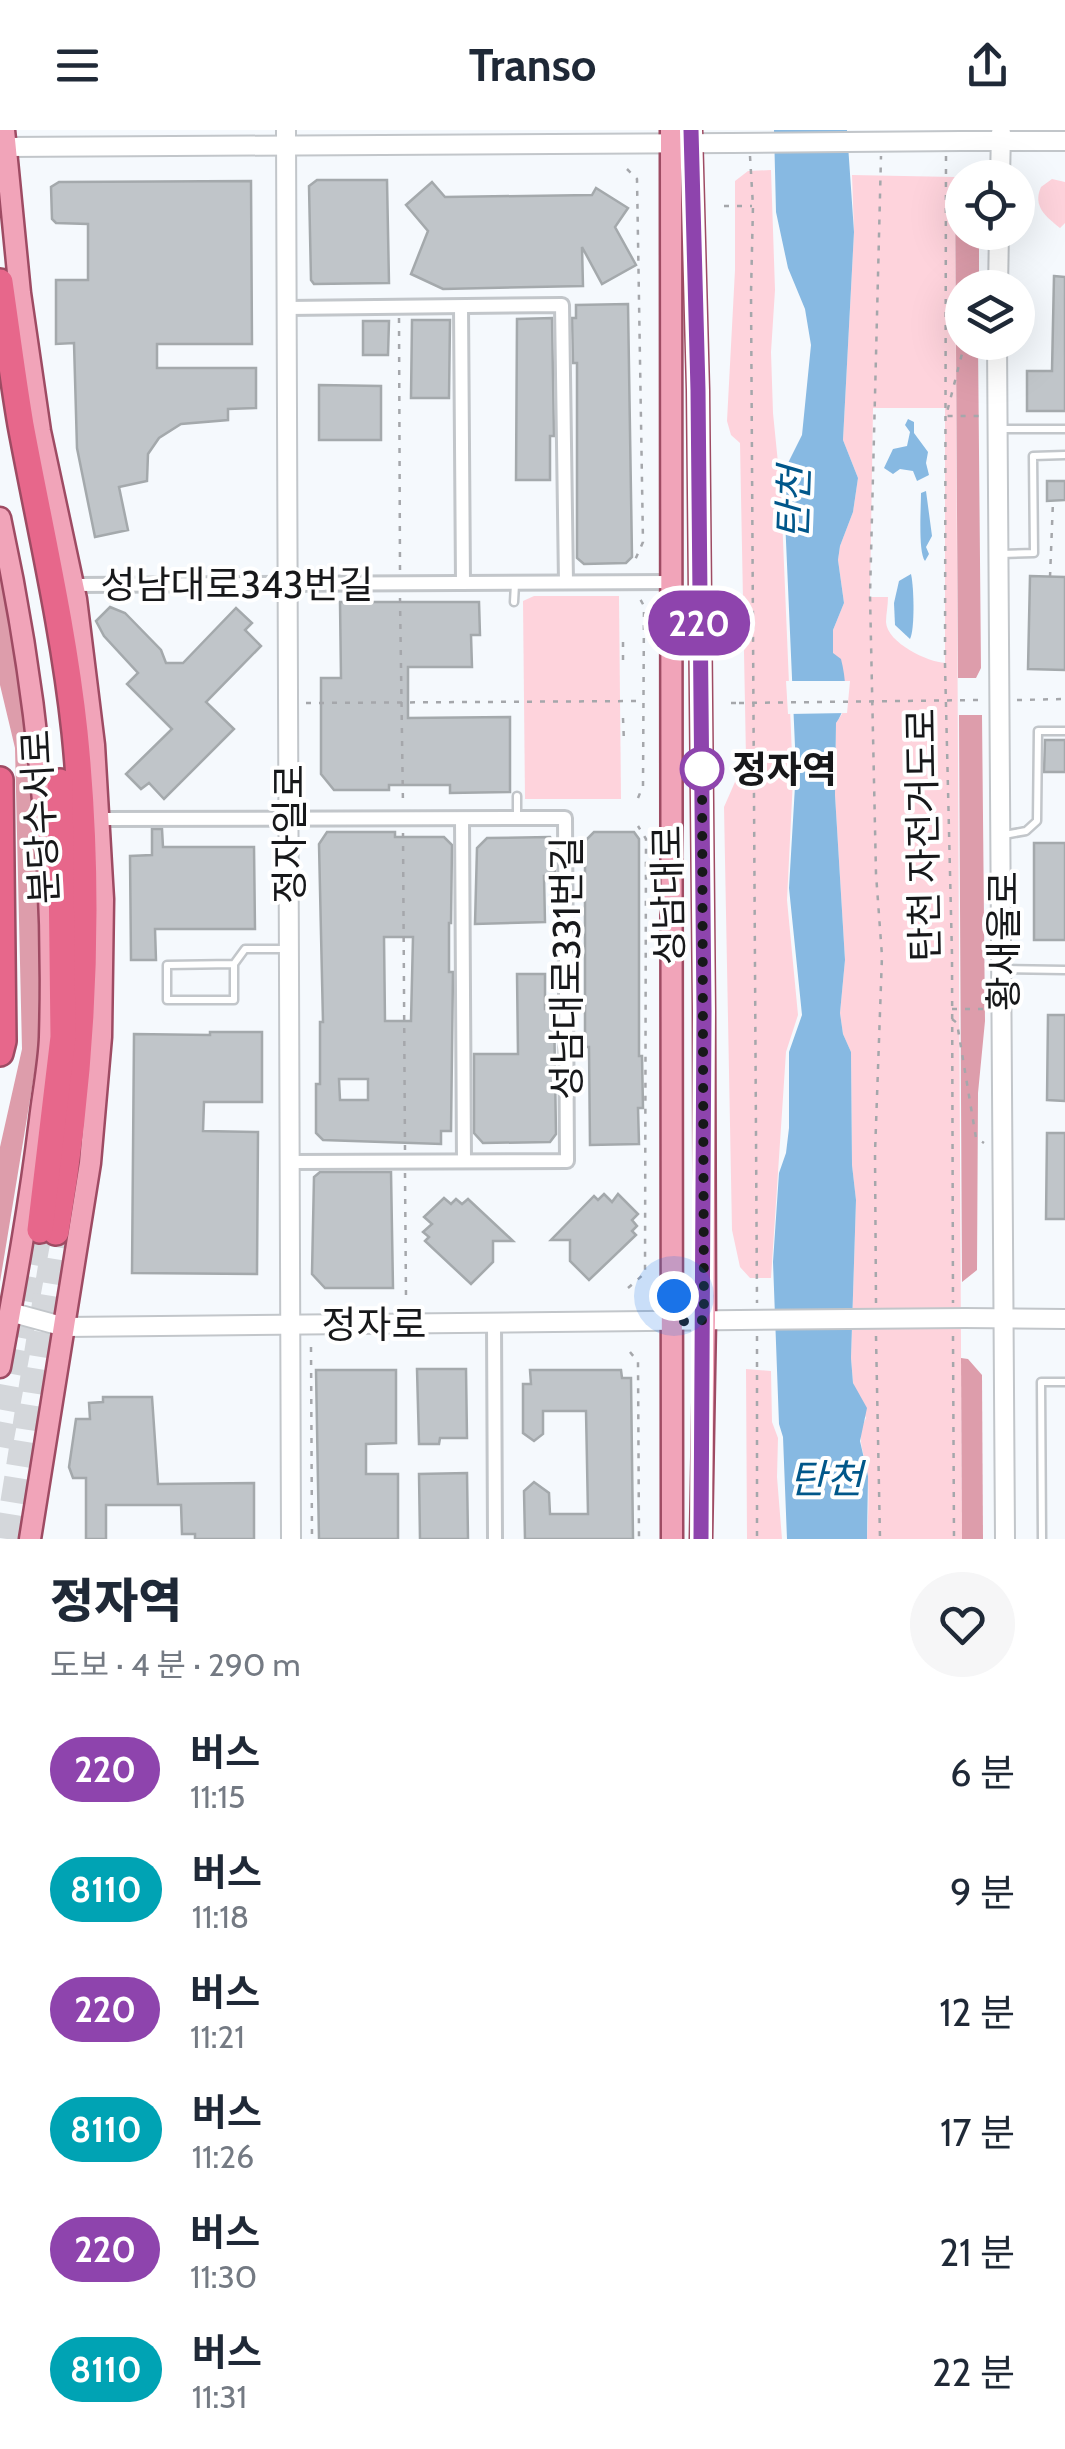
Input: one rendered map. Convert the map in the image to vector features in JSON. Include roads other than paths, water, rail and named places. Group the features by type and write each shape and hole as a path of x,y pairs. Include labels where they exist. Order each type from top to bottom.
{"highway":[{"name":"분당수서로","path":"0,282 75,733 83,944 69,1157 48,1231 63,1037 63,842 58,734 0,397"},
{"path":"0,780 3,1041 0,1053"}],"main road":[{"name":"성남대로","path":"672,1539 672,582 681,136"},
{"name":"성남대로","path":"681,136 698,390 704,1320 700,1539"},
{"path":"5,138 20,293 40,431 74,585 94,745 103,899 101,1037 90,1163 30,1539"},
{"path":"0,518 18,598 40,747 49,900 50,1040 34,1165 0,1367"}],"street":[{"path":"5,138 681,136 741,144 962,141 1001,136 1065,140"},
{"name":"정자일로","path":"286,138 291,1539"},
{"path":"461,306 463,583"},
{"path":"287,308 562,306 566,582"},
{"name":"황새울로","path":"998,360 1005,1539"},
{"name":"성남대로343번길","path":"74,585 672,582"},
{"name":"성남대로331번길","path":"99,820 565,818 567,1161 464,1161"},
{"path":"290,1162 464,1161 462,819"},
{"name":"정자로","path":"10,1312 65,1327 1001,1318"},
{"path":"1001,1318 1065,1319"},
{"path":"494,1322 495,1539"}],"lane":[{"path":"998,429 1065,429"},
{"path":"1000,554 1034,553 1033,456 1065,455"},
{"path":"514,602 515,582"},
{"path":"1003,835 1026,832 1037,821 1038,732 1065,732"},
{"path":"517,796 517,818"},
{"path":"234,964 167,965 167,1000 234,1000 234,964 245,949 290,949"},
{"path":"1003,969 1065,970"},
{"path":"1042,1539 1042,1382 1065,1382"}],"water":[{"name":"탄천","path":"774,130 847,130 854,232 843,440 858,478 853,512 838,560 844,603 833,630 833,653 841,659 845,684 845,701 836,723 835,795 845,960 840,1013 851,1052 856,1200 851,1358 853,1383 867,1408 860,1441 868,1476 867,1539 787,1539 783,1437 779,1424 773,1262 779,1173 789,1128 789,1052 802,1015 789,888 796,769 783,473 802,435 811,345 805,309 788,268 776,212"},
{"path":"908,419 914,422 914,433 928,452 929,475 917,481 913,471 900,469 893,474 884,468 893,449 907,446"},
{"path":"926,491 932,536 925,561 920,519 921,493"},
{"path":"911,574 914,608 910,639 895,625 894,603 899,581"}],"tunnel":[{"path":"0,1447 40,1230"},
{"path":"7,1539 56,1232"}],"place":[{"name":"정자역","path":"702,769"}]}
